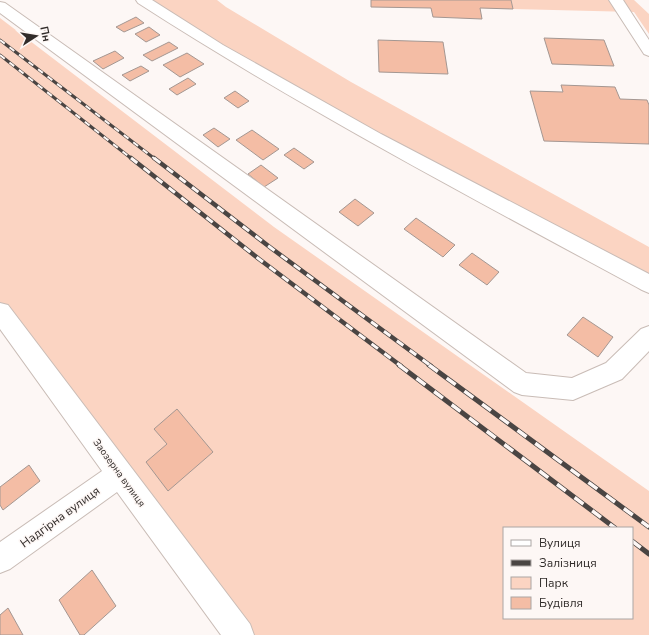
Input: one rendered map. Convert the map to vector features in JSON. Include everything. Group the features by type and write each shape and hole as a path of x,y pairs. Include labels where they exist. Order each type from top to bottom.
{"street":[{"path":"143,0 218,48 368,134 649,284"},
{"path":"616,0 649,51"},
{"path":"0,6 522,384 573,389 614,371 649,336"},
{"name":"Заозерна вулиця","path":"0,312 239,635"},
{"name":"Надгірна вулиця","path":"0,559 120,474"}],"green space":[{"path":"149,0 217,0 226,7 351,82 649,247 649,279 377,134 222,47"},
{"path":"511,0 634,0 649,14 649,34 634,12 513,9"},
{"path":"0,18 274,227 649,491 649,635 239,635 0,312"}],"building":[{"path":"371,0 511,0 513,9 480,8 482,19 433,17 431,8 371,7"},
{"path":"136,17 144,23 124,32 116,27"},
{"path":"149,27 160,35 146,42 135,34"},
{"path":"544,38 604,40 614,66 552,64"},
{"path":"378,40 443,42 448,74 379,72"},
{"path":"169,42 178,48 152,61 143,55"},
{"path":"115,51 124,58 103,69 93,61"},
{"path":"187,53 204,64 180,77 163,65"},
{"path":"141,66 149,71 130,81 122,75"},
{"path":"188,78 196,84 177,95 169,89"},
{"path":"561,85 615,87 620,99 647,100 649,105 649,144 544,141 530,91 563,92"},
{"path":"235,91 249,101 238,108 224,98"},
{"path":"214,128 230,139 218,147 203,135"},
{"path":"252,130 279,149 263,160 236,140"},
{"path":"294,148 314,162 304,169 284,155"},
{"path":"261,165 278,178 264,187 248,174"},
{"path":"355,199 374,213 358,226 339,212"},
{"path":"416,218 455,245 443,257 404,229"},
{"path":"472,253 499,272 487,285 459,265"},
{"path":"583,317 613,337 598,357 567,335"},
{"path":"177,409 213,452 168,491 146,462 167,444 154,429"},
{"path":"29,465 40,481 3,510 0,505 0,487"},
{"path":"92,570 116,606 84,635 80,635 59,600"},
{"path":"8,608 23,635 0,635 0,615"}],"railway":[{"path":"0,40 155,159"},
{"path":"0,55 132,159"},
{"path":"131,158 259,259 401,366"},
{"path":"154,158 271,248 431,366"},
{"path":"399,365 614,527"},
{"path":"429,365 649,527"},
{"path":"633,542 649,554"}]}
